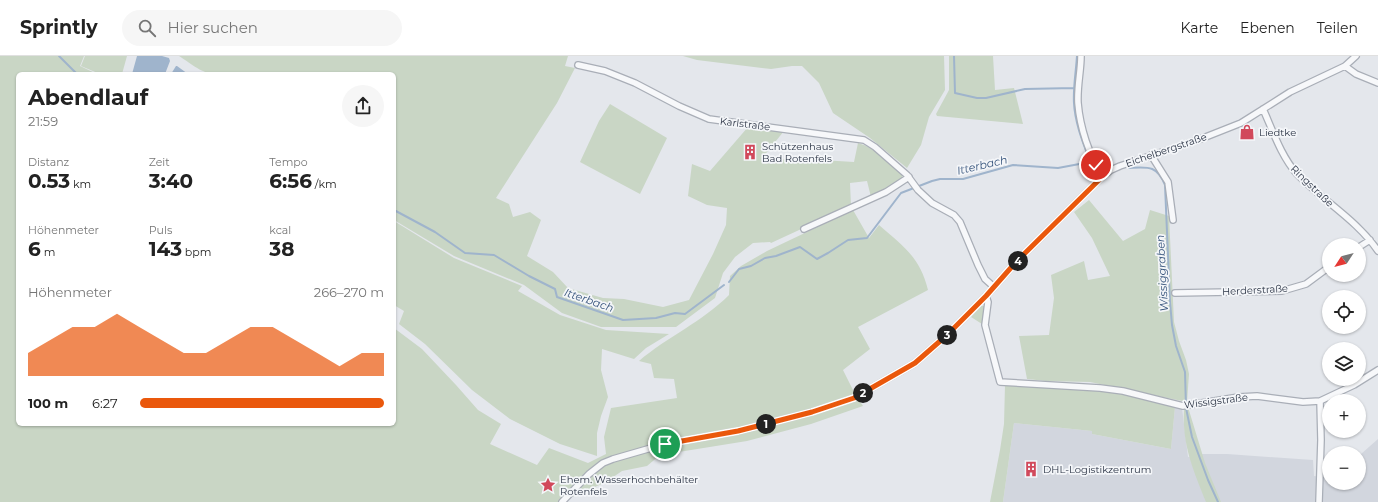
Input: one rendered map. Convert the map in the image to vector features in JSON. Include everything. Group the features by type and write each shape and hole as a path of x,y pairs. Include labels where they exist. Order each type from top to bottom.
{"street":[{"path":"1081,56 1078,102 1080,115 1096,165 1103,176"},
{"name":"Eichelbergstraße","path":"562,502 589,474 603,463 640,450 738,431 812,412 854,398 915,363 947,335 986,296 1016,262 1103,176 1116,168 1218,133 1241,123 1290,92 1344,66 1356,56"},
{"name":"Karlstraße","path":"578,65 605,71 635,83 679,106 709,119 864,140 875,147 909,177 918,190 932,203 954,215 960,222 985,279 994,287"},
{"path":"1344,66 1356,74 1378,83"},
{"name":"Ringstraße","path":"1263,109 1285,158 1298,174 1377,248"},
{"path":"1151,155 1168,182 1173,220"},
{"path":"804,229 886,192 909,177"},
{"path":"1366,243 1370,240"},
{"name":"Herderstraße","path":"1175,293 1282,291 1306,284 1322,272"},
{"name":"Wissigstraße","path":"986,296 988,302 985,325 1000,382 1100,388 1123,392 1179,406 1239,397 1257,396 1303,402 1320,401 1354,386 1378,370"},
{"path":"1319,502 1321,440 1320,401"}],"shaded area":[{"path":"1175,407 1182,408 1188,457 1200,454 1227,454 1313,460 1314,476 1322,477 1322,490 1366,490 1366,450 1378,439 1378,502 1003,502 1014,423 1092,431 1092,434 1171,449"}],"green space":[{"path":"0,56 84,56 80,66 93,72 16,72 16,426 396,426 396,330 422,349 478,410 501,424 490,444 537,465 549,448 588,463 606,454 604,437 611,408 677,398 674,379 654,378 651,364 639,361 661,344 719,305 729,295 730,276 741,266 767,251 853,210 869,238 879,225 910,253 925,279 928,290 858,327 870,349 843,370 863,406 811,424 747,441 660,455 647,466 622,471 606,482 561,502 0,502"},
{"path":"85,56 127,56 123,72 95,72 81,66"},
{"path":"179,56 568,56 565,66 575,68 557,103 496,198 509,204 513,217 530,212 541,220 527,256 553,272 568,288 603,298 624,299 663,307 689,300 726,225 727,208 707,205 688,196 692,164 710,171 748,127 784,131 763,157 770,164 788,158 854,162 858,143 871,148 903,175 894,185 871,197 867,181 850,183 851,206 771,243 753,243 735,257 723,273 715,298 676,327 601,327 562,313 524,285 454,256 396,221 396,72 204,72"},
{"path":"683,56 944,56 945,90 929,117 921,145 907,168 870,138 833,113 819,83 802,66 771,69 697,60"},
{"path":"949,56 993,56 995,90 1014,88 1023,124 937,116 936,114 949,90"},
{"path":"610,104 667,138 640,194 580,162 599,121"},
{"path":"1089,200 1123,241 1145,229 1150,210 1169,216 1174,322 1189,374 1187,402 1090,382 1027,379 1019,336 1049,335 1054,298 1051,275 1084,261 1088,280 1110,276 1092,238 1074,212"},
{"path":"396,222 454,258 522,286 518,291 560,315 606,330 669,334 646,348 634,359 602,349 601,370 608,397 597,433 597,456 560,444 510,419 472,390 425,344 399,324 404,311 396,306"},
{"path":"981,306 984,306 982,324 971,317"},
{"path":"1005,385 1097,389 1175,407 1171,449 1092,434 1092,431 1014,423 1003,502 990,502 1004,424"},
{"path":"1188,407 1205,463 1221,502 1206,502 1189,457 1184,422 1184,409"}],"water":[{"path":"137,56 162,56 169,58 170,61 166,72 133,72"},
{"path":"177,66 185,72 172,72"}],"waterway":[{"name":"Itterbach","path":"59,56 75,72"},
{"path":"954,56 955,93 977,98 986,98 1025,89 1074,88"},
{"path":"1077,56 1074,92 1076,119 1091,164"},
{"name":"Itterbach","path":"729,282 739,269 751,266 765,258 776,256 800,247 817,259 848,240 867,238 901,193 932,181 940,179 963,179 1013,165 1058,168 1090,162"},
{"name":"Wissiggraben","path":"1129,168 1142,167 1151,169 1159,174 1165,185 1172,325 1176,346 1185,372 1186,408 1192,437 1218,502"},
{"name":"Itterbach","path":"396,211 435,232 465,253 494,255 529,276 555,289 557,297 623,320 656,318 675,313 685,314 724,285"}],"place":[{"name":"Liedtke","path":"1247,132"},
{"name":"Schützenhaus Bad Rotenfels","path":"750,152"},
{"name":"DHL-Logistikzentrum","path":"1031,469"},
{"name":"Ehem. Wasserhochbehälter Rotenfels","path":"548,485"}],"route":[{"path":"665,444 738,431 812,412 854,398 915,363 947,335 986,296 1016,262 1103,176 1096,165"}]}
